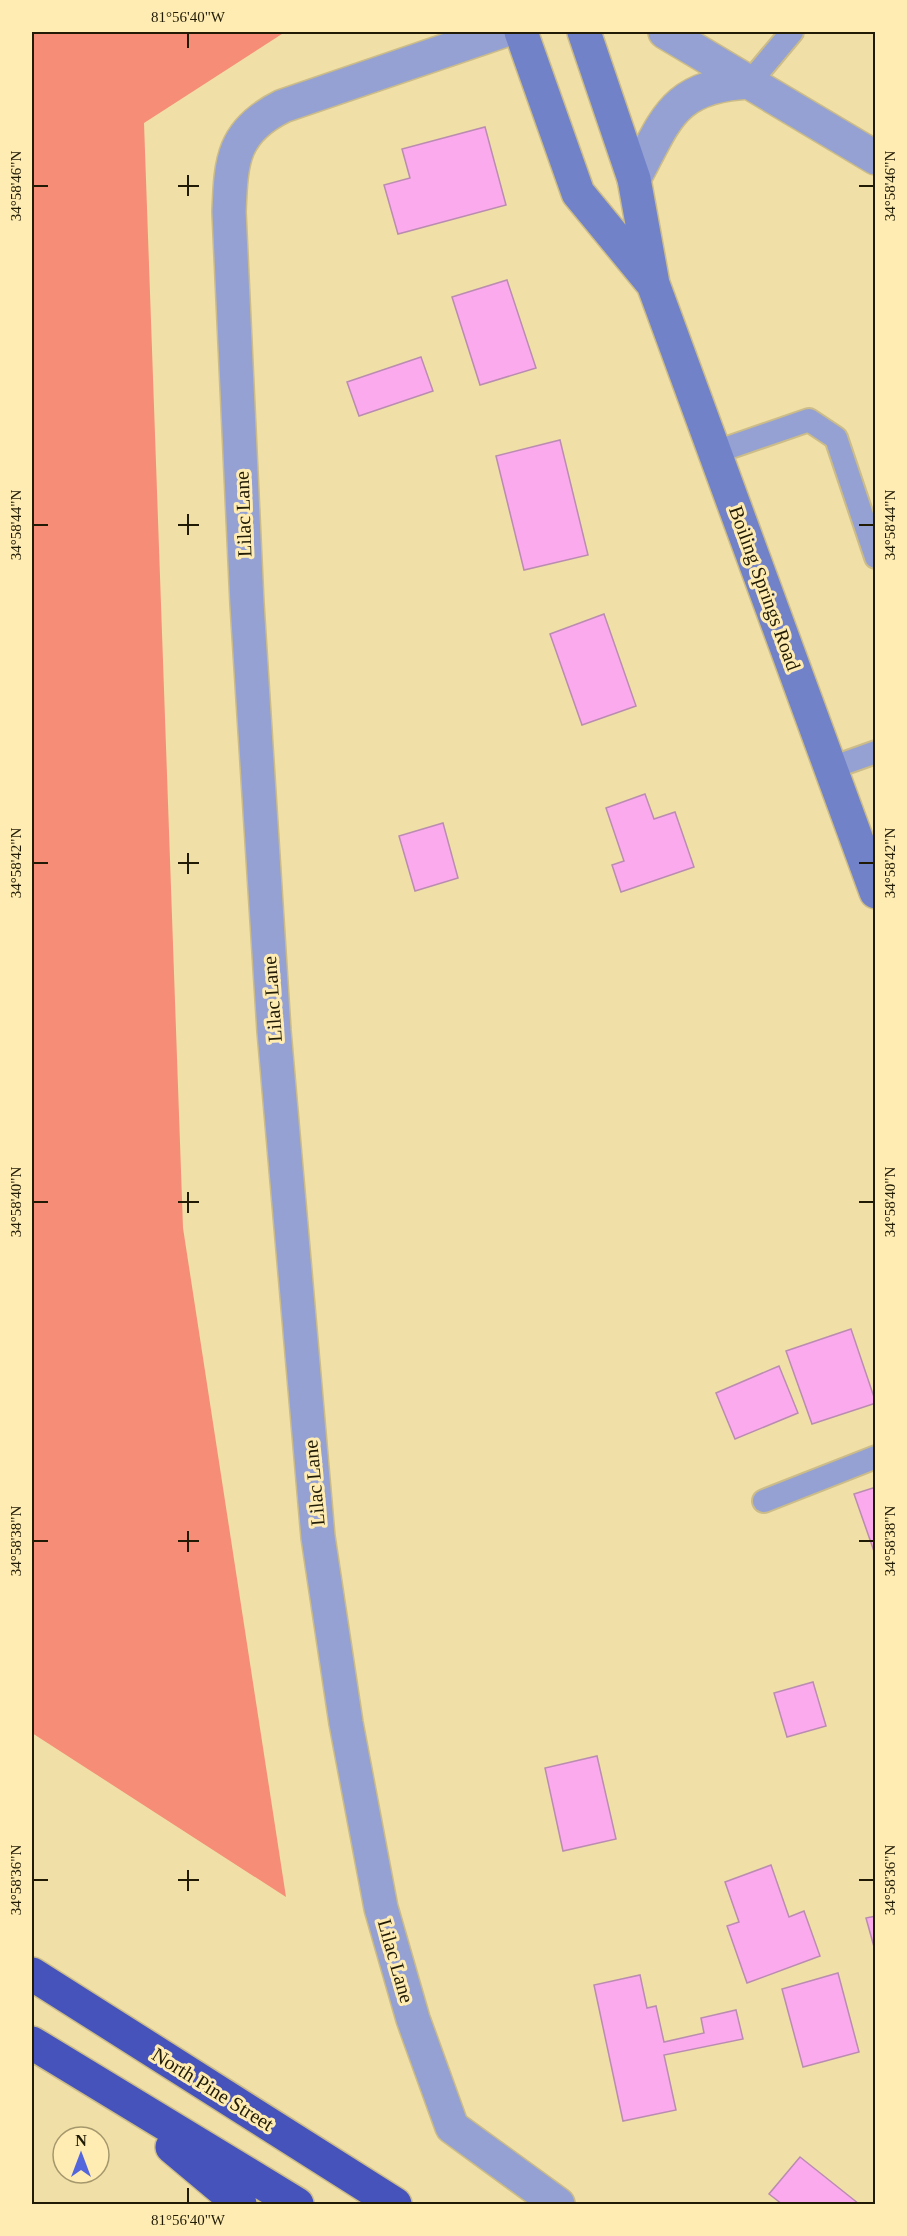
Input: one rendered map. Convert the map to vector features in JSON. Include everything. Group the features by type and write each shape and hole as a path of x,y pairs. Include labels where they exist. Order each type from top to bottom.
{"highway":[{"name":"North Pine Street","path":"32,1974 395,2205"},
{"path":"32,2043 297,2205"},
{"path":"80,2071 240,2205"}],"main road":[{"name":"Boiling Springs Road","path":"521,32 579,193 653,284"},
{"name":"Boiling Springs Road","path":"584,32 634,179 653,284 876,892"}],"street":[{"name":"Lilac Lane","path":"501,32 372,74 267,114 253,125 236,151 231,166 230,212 247,604 274,1031 318,1537 346,1723 381,1908 413,2019 452,2127 558,2205"},
{"path":"665,32 876,158"},
{"path":"634,179 666,117 682,100 702,89 725,83 750,82"}],"lane":[{"path":"750,82 792,32"},
{"path":"716,452 810,420 836,438 876,558"},
{"path":"831,768 876,752"},
{"path":"764,1501 876,1457"}],"shaded area":[{"path":"32,32 285,32 144,123 183,1228 286,1897 32,1733"}],"building":[{"path":"485,127 506,205 398,234 384,185 410,178 402,149"},
{"path":"507,280 536,368 480,385 452,297"},
{"path":"421,357 433,391 359,416 347,382"},
{"path":"560,440 588,555 524,570 496,456"},
{"path":"604,614 636,706 582,725 550,634"},
{"path":"645,794 654,819 675,812 694,867 621,892 612,865 624,861 606,808"},
{"path":"443,823 458,878 415,891 399,836"},
{"path":"851,1329 876,1403 812,1424 786,1351"},
{"path":"779,1366 798,1413 735,1439 716,1393"},
{"path":"876,1487 876,1557 854,1494"},
{"path":"813,1682 826,1726 787,1737 774,1693"},
{"path":"597,1756 616,1839 563,1851 545,1768"},
{"path":"771,1865 789,1917 804,1911 820,1956 747,1983 727,1926 739,1922 725,1882"},
{"path":"876,1916 876,1954 866,1918"},
{"path":"838,1973 859,2052 803,2067 782,1989"},
{"path":"640,1975 647,2008 656,2006 664,2042 704,2033 701,2018 736,2010 743,2039 664,2055 676,2110 623,2121 594,1985"},
{"path":"800,2157 859,2204 782,2204 769,2194"}]}
